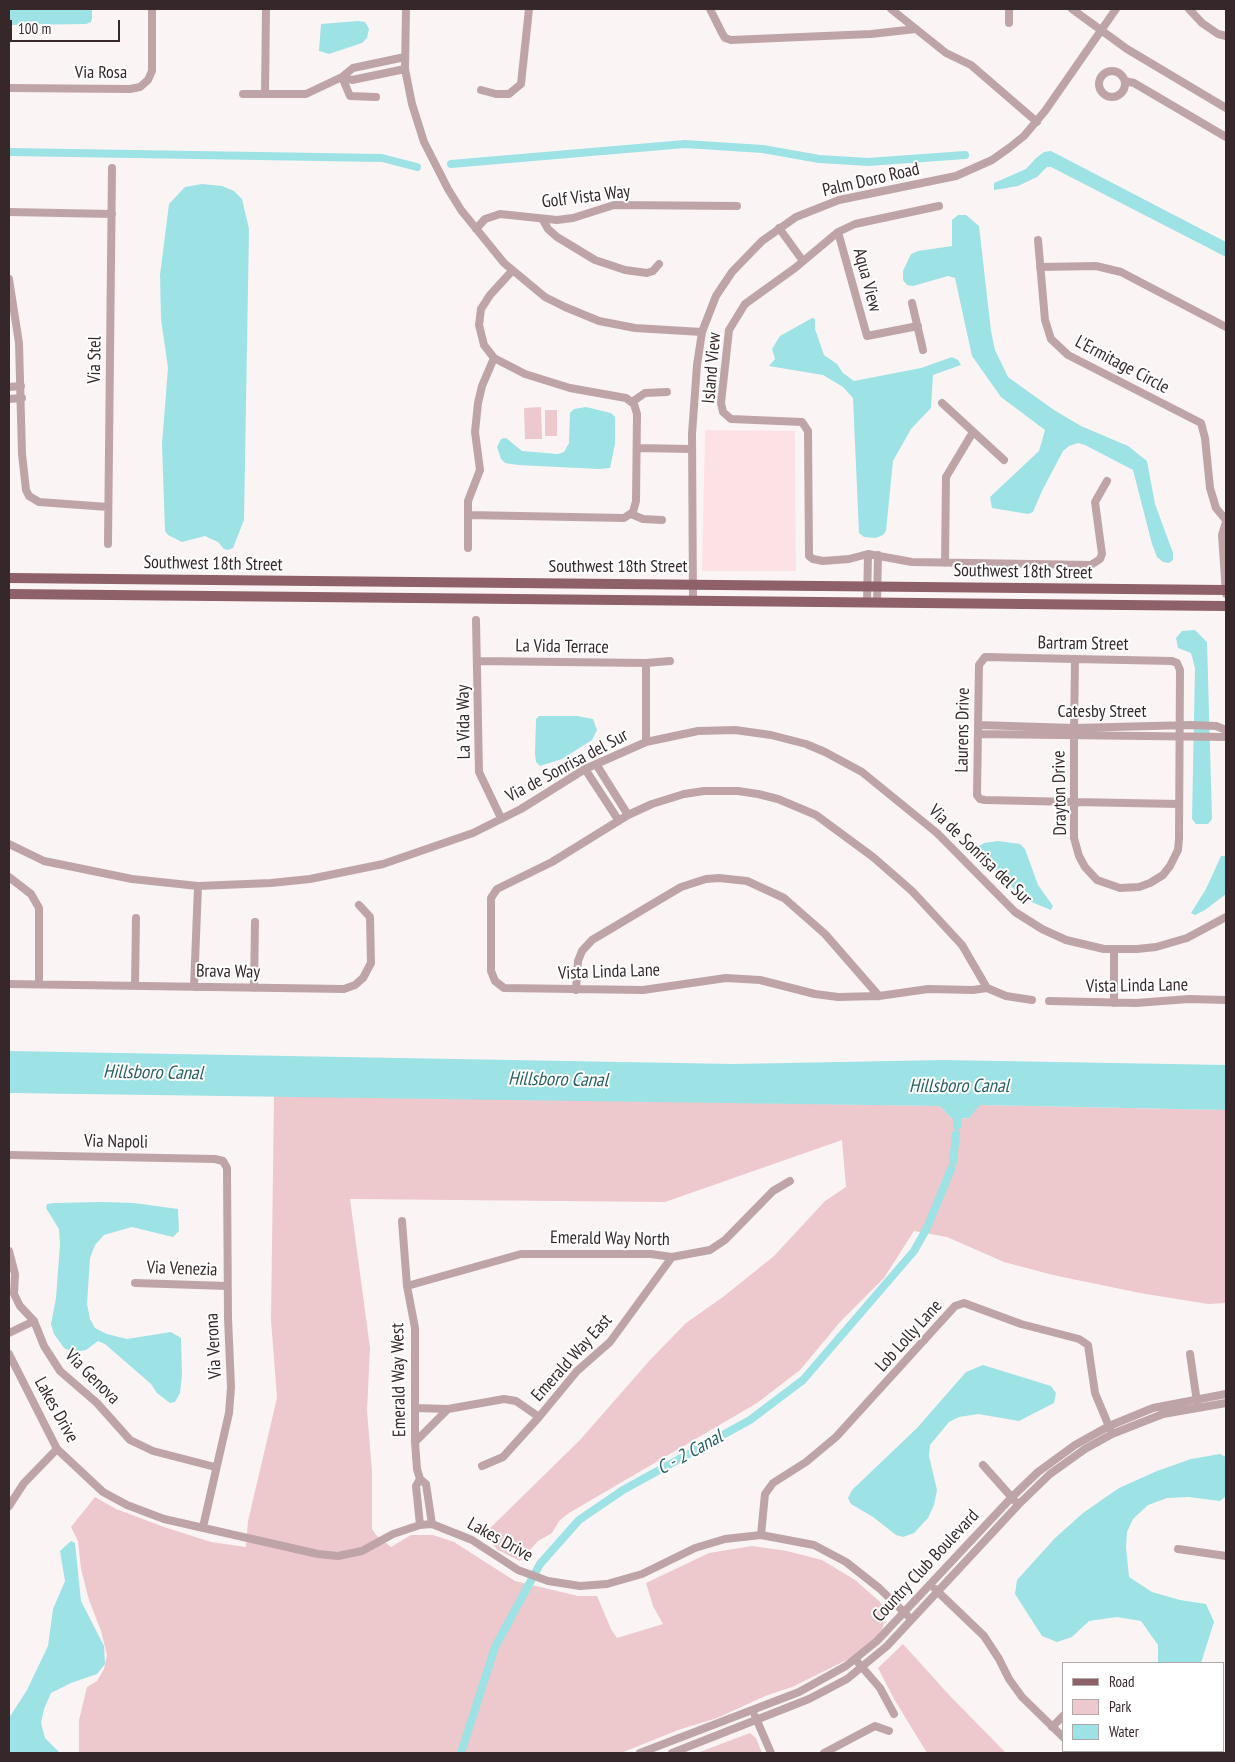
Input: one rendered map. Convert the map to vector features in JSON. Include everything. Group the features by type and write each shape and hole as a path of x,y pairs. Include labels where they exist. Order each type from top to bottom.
{"main road":[{"name":"Southwest 18th Street","path":"9,578 1226,591"},
{"name":"Southwest 18th Street","path":"9,594 1226,606"}],"street":[{"name":"Via Rosa","path":"9,88 130,89 140,87 148,80 152,71 152,9"},
{"path":"265,94 266,9"},
{"path":"406,9 405,69 412,104 424,142 448,189 489,247 512,272 546,297 571,310 599,321 635,328 702,332"},
{"path":"481,90 496,94 509,94 521,84 529,9"},
{"path":"710,9 725,38 732,40 871,34 916,29"},
{"path":"892,9 946,53 970,65 1037,122"},
{"path":"1009,9 1009,23"},
{"path":"1072,9 1102,32 1226,108"},
{"name":"Palm Doro Road","path":"693,601 692,449 697,366 702,332 716,296 732,272 779,228 796,217 839,200 944,179 974,169 1009,148 1037,122 1102,32 1116,9"},
{"path":"1189,9 1202,23 1218,34 1226,36"},
{"path":"243,94 306,94 342,78 353,68 405,57"},
{"path":"342,78 352,80 405,69"},
{"path":"342,78 350,96 376,97"},
{"path":"1125,81 1134,83 1226,137"},
{"name":"Via Stel","path":"108,544 112,168"},
{"name":"Golf Vista Way","path":"476,229 485,218 495,214 543,220 573,218 614,205 737,206"},
{"name":"Island View","path":"940,206 855,224 838,232 803,261 745,304 733,320 727,340 721,408 731,419 792,420 802,422 806,426 809,437 809,556 813,559 839,560 868,554 912,562 1091,565 1100,559 1102,548 1095,502 1107,481"},
{"path":"9,212 112,214"},
{"path":"543,220 557,237 595,260 625,270 647,273 653,271 659,264"},
{"path":"779,228 803,261"},
{"name":"Aqua View","path":"838,232 867,336 918,326"},
{"path":"1038,240 1040,267 1096,266 1121,272 1226,327"},
{"name":"L'Ermitage Circle","path":"1040,267 1046,326 1051,339 1056,345 1068,355 1200,424 1205,438 1210,488 1216,508 1226,521 1222,535 1226,591"},
{"path":"468,515 624,518 631,514 636,502 637,414 632,402 626,398 547,382 494,358 481,340 478,325 480,314 487,299 512,272"},
{"path":"9,279 17,320 22,398 22,460 28,496 46,504 108,507"},
{"path":"912,302 923,350"},
{"path":"468,548 469,496 480,470 475,432 478,403 482,386 494,358"},
{"path":"9,387 21,386"},
{"path":"632,402 645,393 667,392"},
{"path":"9,399 22,398"},
{"path":"942,403 1004,460"},
{"path":"945,562 946,477 974,432"},
{"path":"637,448 692,449"},
{"path":"631,514 644,519 662,520"},
{"path":"868,554 872,603"},
{"path":"872,586 878,555"},
{"name":"La Vida Way","path":"476,620 479,772 501,818"},
{"name":"Bartram Street","path":"980,660 985,657 1172,661 1177,663 1180,670"},
{"name":"Drayton Drive","path":"1075,659 1074,838 1081,862 1097,880 1108,886 1126,888 1150,883 1163,875 1170,866 1179,845 1180,670"},
{"name":"Laurens Drive","path":"980,660 977,795 980,799 1074,802"},
{"name":"La Vida Terrace","path":"478,661 646,663 670,661"},
{"path":"646,663 646,742"},
{"name":"Catesby Street","path":"1074,731 1190,725 1212,726 1226,730"},
{"name":"Catesby Street","path":"978,729 1226,737"},
{"name":"Via de Sonrisa del Sur","path":"9,844 44,861 74,869 132,879 198,886 271,883 310,879 370,867 437,847 535,801 585,769 646,742 698,731 735,730 791,740 825,752 862,772 911,810 962,857 1000,899 1031,923 1066,940 1114,950 1137,950 1169,944 1205,930 1226,917"},
{"path":"596,764 628,815"},
{"path":"585,769 619,821"},
{"name":"Vista Linda Lane","path":"988,988 962,945 912,891 847,836 816,815 797,806 758,794 738,791 704,791 664,799 628,815 552,862 497,889 490,898 491,971 495,981 509,988 643,990 726,978 760,980 823,995 879,996 928,989 973,990 988,988 1006,996 1032,1000"},
{"path":"1074,802 1179,804"},
{"path":"9,877 31,894 39,908 39,984"},
{"path":"576,990 578,961 582,951 592,940 680,887 700,880 719,878 747,881 784,898 825,934 879,996"},
{"path":"194,987 198,886"},
{"name":"Brava Way","path":"9,984 339,989 350,987 367,974 371,958 370,917 358,905"},
{"path":"134,986 136,918"},
{"path":"254,988 256,922"},
{"path":"1114,950 1114,1003"},
{"name":"Vista Linda Lane","path":"1049,1001 1114,1003 1226,1000"},
{"name":"Via Napoli","path":"9,1156 215,1158 223,1161"},
{"name":"Via Verona","path":"203,1527 228,1413 231,1387 227,1286 228,1180 227,1168 223,1161"},
{"name":"Emerald Way North","path":"407,1286 521,1254 651,1254 672,1257 710,1250 725,1240 773,1191 790,1181"},
{"name":"Emerald Way West","path":"402,1221 407,1286 415,1328 415,1442 420,1479 416,1486 420,1525"},
{"name":"Via Genova","path":"9,1251 15,1274 14,1294 20,1306 34,1321 44,1346 60,1371 92,1398 130,1440 153,1451 215,1467"},
{"name":"Emerald Way East","path":"482,1466 503,1456 539,1418 577,1371 610,1342 672,1257"},
{"name":"Via Venezia","path":"135,1283 227,1286"},
{"name":"Lob Lolly Lane","path":"761,1534 765,1494 773,1482 806,1462 836,1437 955,1306 964,1303 1021,1324 1079,1339 1088,1346 1095,1393 1110,1430"},
{"path":"9,1333 34,1321"},
{"name":"Lakes Drive","path":"9,1354 57,1449 103,1492 127,1505 164,1519 318,1554 338,1556 362,1551 393,1534 420,1525 432,1524 472,1540 518,1570 548,1582 580,1586 607,1584 642,1574 695,1548 725,1539 761,1534 814,1545 846,1562 911,1619"},
{"path":"1190,1354 1197,1407"},
{"name":"Country Club Boulevard","path":"641,1753 753,1710 818,1682 855,1659 877,1641 1012,1498 1051,1462 1074,1445 1110,1430 1153,1408 1196,1398 1226,1394"},
{"path":"416,1408 448,1409 504,1399 516,1401 539,1418"},
{"name":"Country Club Boulevard","path":"672,1753 831,1689 863,1668 1050,1474 1110,1430 1163,1414 1226,1403"},
{"path":"415,1442 448,1409"},
{"path":"9,1506 24,1483 57,1449"},
{"path":"983,1466 1019,1504"},
{"name":"Emerald Way West","path":"420,1479 426,1484 432,1524"},
{"path":"1178,1549 1226,1556"},
{"path":"930,1584 984,1636 1022,1697 1062,1736"},
{"path":"855,1659 880,1688 894,1714"},
{"path":"753,1710 771,1753"},
{"path":"1052,1727 1062,1717"},
{"path":"824,1753 875,1726 889,1731"}],"shaded area":[{"path":"705,430 795,431 796,571 702,571"}],"green space":[{"path":"541,407 542,439 525,439 524,408"},
{"path":"545,410 557,410 557,436 545,436"},
{"path":"274,1095 940,1106 952,1119 969,1118 979,1105 1226,1110 1226,1303 1208,1304 1140,1293 1053,1275 1004,1262 947,1237 914,1231 884,1278 840,1322 800,1370 757,1403 569,1513 559,1521 552,1533 538,1541 520,1561 498,1550 483,1535 580,1440 650,1360 686,1323 723,1297 774,1256 825,1201 846,1187 842,1140 665,1202 350,1199 370,1348 367,1411 372,1471 372,1529 376,1535 391,1547 411,1535 433,1535 454,1542 515,1581 578,1596 597,1596 611,1629 617,1638 663,1624 653,1606 646,1583 709,1553 752,1546 787,1551 822,1560 855,1580 879,1601 888,1614 880,1634 861,1653 792,1687 765,1696 717,1718 678,1730 621,1753 79,1753 79,1720 87,1687 97,1681 104,1669 107,1655 81,1569 78,1541 71,1527 95,1497 116,1509 164,1527 211,1542 246,1547 248,1521 277,1398 271,1320"},
{"path":"903,1644 950,1696 1006,1753 927,1753 894,1699 878,1668"},
{"path":"750,1733 756,1738 762,1753 697,1753"}],"water":[{"path":"9,9 92,9 92,18 91,22 86,24 9,25"},
{"path":"365,22 369,29 367,38 362,43 329,54 319,51 321,24"},
{"path":"1051,151 1226,242 1226,257 1051,167 1047,167 1037,177 1018,186 994,190 994,183 1026,169 1044,152"},
{"path":"202,184 222,186 234,191 242,199 249,229 244,520 233,548 228,550 224,549 218,542 205,536 182,542 168,535 165,531 162,444 168,368 161,319 160,275 169,204 185,187"},
{"path":"958,215 966,215 979,226 991,331 995,350 1008,377 1054,410 1081,426 1128,446 1147,461 1155,504 1173,553 1173,560 1169,563 1163,562 1157,557 1133,470 1085,445 1078,443 1069,446 1063,451 1033,512 1028,514 992,508 990,497 1039,451 1045,430 1001,397 972,356 955,278 948,276 913,286 907,285 903,280 903,271 911,254 918,251 952,246 952,220"},
{"path":"812,318 815,319 815,329 824,355 837,364 843,373 854,381 921,368 952,357 958,360 961,365 933,375 931,408 911,429 893,461 886,531 883,535 876,538 864,537 859,533 853,398 843,387 823,375 769,366 775,359 772,349 780,336"},
{"path":"586,407 611,413 615,417 615,444 610,468 518,465 505,463 501,459 497,447 501,439 506,438 522,451 558,454 564,452 569,443 570,413 574,409"},
{"path":"1195,630 1207,642 1212,819 1208,824 1196,824 1192,819 1195,668 1191,653 1178,648 1176,638 1182,631"},
{"path":"539,716 577,716 593,719 597,730 592,740 562,759 540,766 536,762 535,754 536,719"},
{"path":"998,841 1020,844 1025,849 1038,885 1053,906 1051,910 1022,898 979,852 979,846 984,843"},
{"path":"1221,856 1226,856 1226,894 1195,915 1191,913 1206,889"},
{"name":"Hillsboro Canal","path":"9,1051 734,1064 944,1060 1226,1065 1226,1110 980,1105 969,1118 952,1119 940,1106 9,1093"},
{"path":"134,1203 178,1209 179,1231 173,1237 132,1227 104,1235 95,1245 90,1258 87,1304 90,1319 95,1328 107,1334 127,1339 171,1332 181,1338 182,1375 180,1393 175,1402 170,1403 157,1393 151,1384 105,1344 98,1341 86,1350 73,1352 64,1348 54,1334 51,1324 56,1298 60,1245 59,1229 46,1208 47,1204"},
{"path":"983,1365 1051,1386 1056,1393 1054,1403 1019,1421 978,1414 959,1417 949,1422 930,1445 929,1456 937,1490 934,1505 928,1518 914,1533 903,1537 896,1535 873,1517 851,1504 848,1498 852,1490 917,1428 966,1372"},
{"path":"1220,1454 1226,1457 1226,1496 1220,1501 1189,1497 1167,1498 1148,1505 1133,1519 1127,1532 1126,1547 1129,1577 1152,1592 1180,1600 1206,1604 1214,1622 1201,1662 1158,1662 1158,1645 1141,1621 1117,1617 1089,1621 1072,1637 1057,1642 1042,1636 1015,1594 1017,1580 1055,1538 1083,1513 1119,1488 1157,1471 1191,1459"},
{"path":"71,1541 75,1543 81,1601 104,1646 105,1664 97,1674 71,1683 51,1693 44,1709 41,1723 45,1738 60,1753 9,1753 9,1718 27,1690 48,1646 53,1609 65,1581 60,1551"}],"waterway":[{"path":"451,164 685,144 763,149 819,159 868,162 965,155"},
{"path":"9,152 382,158 417,167"},
{"path":"957,1126 958,1110"},
{"name":"C - 2 Canal","path":"953,1162 956,1134"},
{"name":"C - 2 Canal","path":"461,1753 495,1647 540,1564 579,1520 623,1490 750,1420 803,1380 914,1251 927,1228 951,1169"}]}
